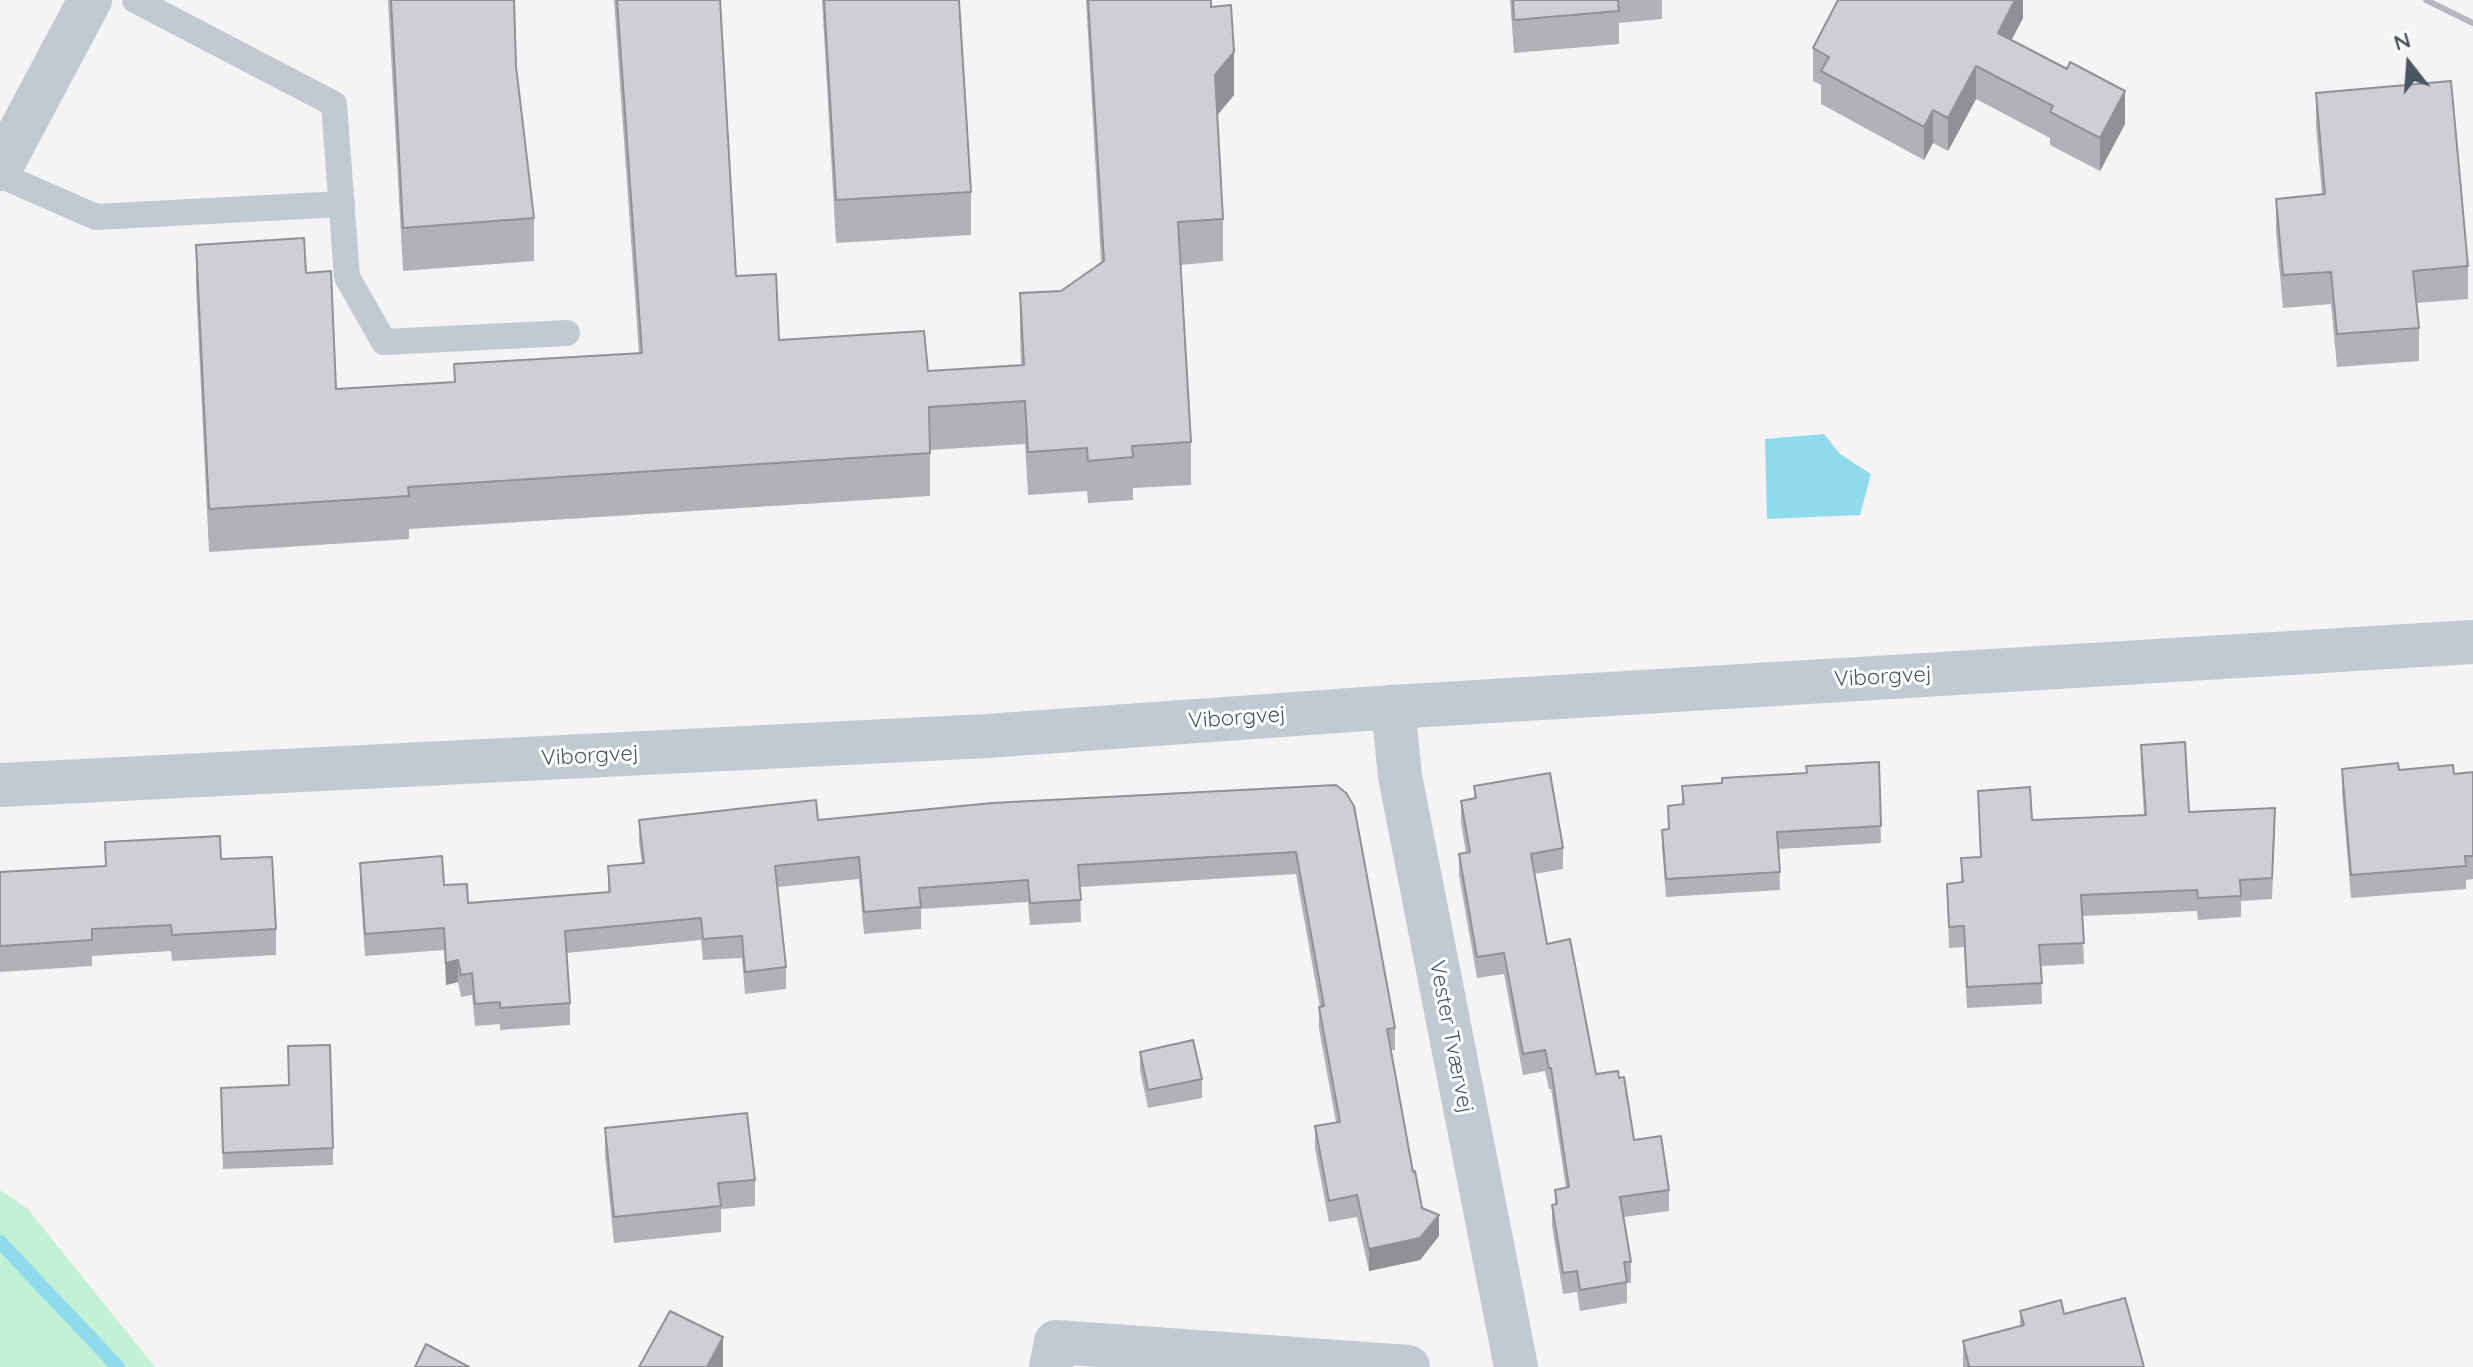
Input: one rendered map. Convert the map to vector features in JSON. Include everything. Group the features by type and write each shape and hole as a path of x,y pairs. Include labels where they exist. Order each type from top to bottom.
{"street":[{"path":"0,169 90,0"},
{"name":"Viborgvej","path":"0,785 987,736 1393,707 2473,642"},
{"name":"Vester Tværvej","path":"1393,707 1400,776 1515,1367"},
{"path":"1051,1367 1056,1342 1408,1367"}],"lane":[{"path":"135,0 334,104 347,277 384,342 567,333"},
{"path":"0,175 96,217 342,204"}],"green space":[{"path":"0,1190 27,1208 155,1367 0,1367"}],"water":[{"path":"1824,434 1840,454 1871,474 1860,515 1767,519 1765,439"}],"building":[{"path":"391,0 514,0 516,66 534,218 403,228"},
{"path":"617,0 720,0 736,276 776,274 779,340 924,331 928,371 1024,365 1020,293 1061,291 1104,261 1088,0 1211,0 1211,7 1231,5 1234,52 1215,75 1223,219 1178,222 1191,442 1132,446 1133,457 1088,461 1087,448 1028,452 1025,401 929,407 930,453 408,487 409,496 209,509 196,245 304,238 306,273 331,271 336,389 455,382 454,364 642,353"},
{"path":"824,0 959,0 971,192 836,200"},
{"path":"1513,0 1618,0 1619,11 1514,20"},
{"path":"1838,0 2015,0 1998,33 2067,69 2070,62 2125,91 2100,138 2050,112 2053,106 1976,66 1948,118 1933,110 1924,127 1821,71 1829,57 1813,48"},
{"path":"2451,81 2468,266 2413,271 2419,328 2337,334 2331,272 2283,275 2276,199 2325,194 2316,93"},
{"path":"2185,742 2189,812 2275,808 2272,878 2240,880 2241,896 2198,898 2197,890 2081,895 2084,943 2039,945 2042,983 1967,987 1964,926 1949,927 1947,884 1963,882 1961,858 1981,857 1978,791 2030,787 2032,820 2146,815 2141,745"},
{"path":"1879,762 1881,826 1777,832 1780,872 1666,879 1662,830 1669,829 1668,806 1684,804 1682,786 1722,783 1722,778 1807,773 1806,766"},
{"path":"2398,763 2399,770 2453,765 2454,774 2473,772 2473,856 2465,856 2466,866 2351,875 2342,769"},
{"path":"1550,773 1563,848 1531,854 1547,944 1570,939 1596,1074 1618,1071 1619,1078 1624,1077 1634,1140 1661,1136 1669,1190 1620,1197 1631,1262 1624,1262 1627,1282 1580,1290 1577,1271 1563,1273 1552,1205 1557,1204 1555,1190 1569,1187 1551,1068 1545,1050 1523,1054 1504,953 1477,957 1459,854 1470,852 1461,801 1476,798 1474,786"},
{"path":"1336,785 1354,806 1395,1028 1387,1029 1413,1172 1422,1208 1439,1215 1420,1238 1369,1249 1357,1195 1329,1201 1315,1126 1340,1122 1319,1007 1324,1006 1296,852 1078,865 1081,900 1030,903 1028,880 919,888 921,907 864,912 859,857 775,866 786,967 745,972 742,936 703,939 701,918 565,931 570,1003 500,1008 500,1002 475,1004 472,973 461,975 458,960 446,963 444,928 365,934 360,863 442,856 444,885 467,884 468,903 610,892 608,866 644,863 639,820 816,800 818,820 992,803"},
{"path":"220,836 221,859 272,857 276,929 172,935 171,925 92,929 92,940 0,946 0,872 106,866 105,842"},
{"path":"1193,1040 1202,1079 1148,1090 1140,1052"},
{"path":"330,1045 333,1148 223,1153 221,1088 289,1085 288,1046"},
{"path":"747,1113 755,1180 718,1183 721,1206 614,1217 605,1128"},
{"path":"2125,1298 2144,1367 1967,1367 1963,1341 2024,1325 2020,1311 2061,1300 2064,1314"},
{"path":"670,1311 723,1337 707,1367 639,1367"},
{"path":"426,1344 469,1367 415,1367"}],"waterway":[{"path":"0,1242 118,1367"}],"railway":[{"path":"2426,0 2473,23"}]}
